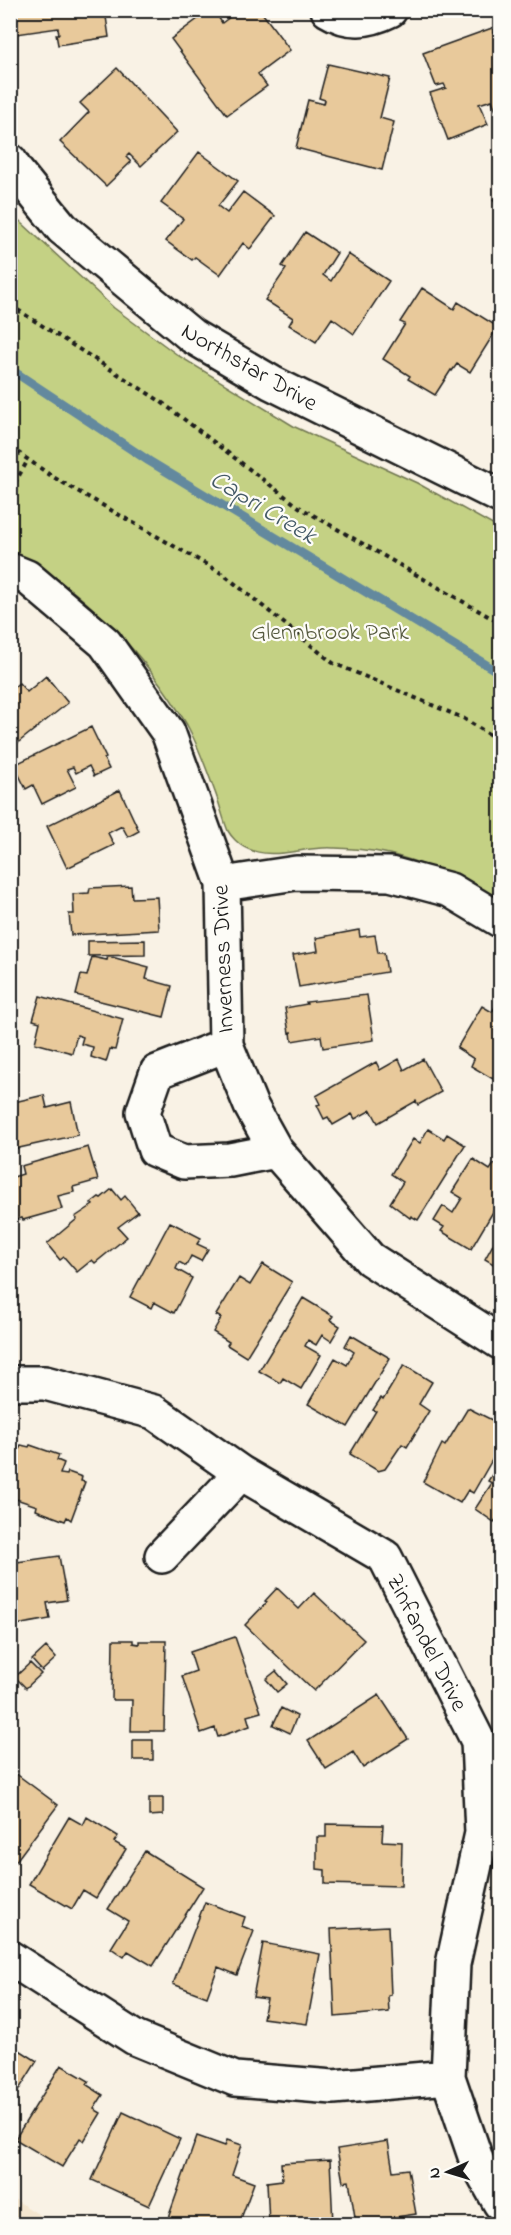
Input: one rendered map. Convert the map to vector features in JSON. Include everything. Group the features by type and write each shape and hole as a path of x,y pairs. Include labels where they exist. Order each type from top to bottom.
{"street":[{"path":"328,10 338,16 355,20 374,18 390,10"},
{"name":"Northstar Drive","path":"10,161 62,228 192,336 272,383 501,496"},
{"name":"Inverness Drive","path":"10,570 27,577 105,643 168,732 223,884 226,1045 251,1106 276,1151 370,1259 501,1342"},
{"path":"223,884 296,873 390,874 450,890 501,920"},
{"path":"226,1045 157,1072 143,1112 155,1150 184,1162 230,1160 276,1151"},
{"name":"Zinfandel Drive","path":"10,1383 45,1383 154,1412 242,1473 385,1557 489,1739 482,1833 453,1964 448,2077 477,2162 501,2203"},
{"path":"162,1556 242,1473"},
{"path":"10,1958 135,2038 235,2079 333,2087 448,2077"}],"path":[{"path":"10,305 160,401 299,507 501,622"},
{"path":"10,447 53,477 223,574 333,663 462,718 501,741"},
{"path":"10,490 28,460"}],"shaded area":[{"path":"11,2197 54,2224 11,2224"}],"green space":[{"name":"Glennbrook Park","path":"10,212 114,308 179,356 295,427 417,483 500,529 500,901 463,881 411,860 389,854 333,848 265,853 242,846 228,831 199,749 187,725 152,673 111,626 88,604 38,566 11,551"}],"building":[{"path":"13,10 105,10 109,37 58,45 56,34 59,34 58,28 17,34"},
{"path":"210,10 214,10 222,23 239,10 260,10 290,50 258,74 267,86 227,115 171,39"},
{"path":"492,28 500,50 500,117 498,117 492,100 479,104 488,124 448,140 430,93 446,88 444,84 436,86 423,53"},
{"path":"328,64 390,78 380,118 394,122 382,170 296,148 308,100 324,104 325,100 319,98"},
{"path":"117,68 177,132 141,166 129,154 126,157 131,162 106,186 60,142 89,112 80,103"},
{"path":"199,152 238,181 218,206 227,213 243,192 275,216 250,249 243,243 220,275 195,257 192,260 166,241 183,219 161,203"},
{"path":"500,193 500,207 493,200"},
{"path":"305,232 337,253 323,275 331,281 348,254 389,281 354,334 332,318 316,342 289,325 293,318 265,300 286,269 282,266"},
{"path":"422,288 454,309 458,302 498,327 470,372 457,364 435,395 408,379 410,376 383,359 405,324 400,322"},
{"path":"46,676 68,703 10,749 10,690 19,683 27,692"},
{"path":"91,727 109,769 94,776 89,766 76,773 73,767 67,769 76,787 42,804 33,785 26,789 14,765"},
{"path":"120,790 139,831 128,837 122,826 108,833 114,845 67,868 47,826"},
{"path":"131,886 132,898 157,897 159,930 71,935 69,914 74,914 73,894 89,893 90,888"},
{"path":"359,930 360,937 375,935 378,953 384,953 387,972 299,987 293,955 318,951 316,938"},
{"path":"145,940 145,955 88,956 88,941"},
{"path":"108,956 149,967 146,979 172,986 164,1017 76,995 81,975 87,976 92,957 107,960"},
{"path":"367,995 374,1040 323,1048 321,1036 292,1041 285,1008 307,1004 306,1002"},
{"path":"40,996 123,1019 115,1050 110,1049 106,1062 91,1057 93,1047 81,1044 83,1037 77,1035 72,1053 35,1043 40,1022 33,1020"},
{"path":"500,999 500,1067 493,1079 471,1066 474,1059 457,1048 482,1006 492,1012"},
{"path":"399,1059 404,1070 423,1059 441,1092 418,1105 416,1101 378,1123 371,1110 355,1119 352,1114 333,1125 328,1117 324,1119 317,1105 320,1104 316,1096 376,1062 380,1070"},
{"path":"44,1095 47,1108 71,1102 78,1135 10,1150 10,1103"},
{"path":"428,1129 444,1139 447,1134 465,1145 418,1220 411,1216 410,1218 390,1203 403,1182 391,1174 413,1139 420,1143"},
{"path":"88,1147 98,1180 73,1187 74,1192 58,1196 62,1209 23,1220 22,1218 15,1220 10,1205 10,1178 23,1174 21,1166"},
{"path":"473,1159 490,1170 494,1164 500,1168 500,1200 471,1249 441,1231 444,1227 434,1221 443,1206 453,1213 462,1198 452,1192"},
{"path":"112,1189 121,1200 125,1196 138,1212 118,1227 127,1237 95,1263 92,1260 77,1272 64,1257 60,1260 47,1244 77,1219 75,1217 93,1205 91,1203"},
{"path":"170,1222 201,1238 197,1244 208,1249 201,1261 191,1256 186,1266 179,1262 176,1269 192,1278 174,1313 154,1302 151,1308 130,1297"},
{"path":"500,1232 500,1268 485,1259"},
{"path":"263,1264 292,1282 246,1357 227,1345 229,1342 213,1332 221,1318 216,1315 239,1278 250,1285"},
{"path":"303,1298 333,1316 330,1320 340,1326 331,1341 322,1335 316,1345 308,1340 305,1346 321,1355 301,1389 283,1378 280,1383 259,1371"},
{"path":"351,1335 390,1358 348,1427 308,1404 335,1358 347,1365 354,1352 345,1346"},
{"path":"404,1365 432,1382 419,1404 429,1411 407,1447 402,1444 385,1469 378,1471 350,1454 376,1411 373,1410 381,1398 383,1400"},
{"path":"468,1408 500,1424 500,1446 473,1493 468,1490 460,1503 423,1482 442,1444 445,1446"},
{"path":"21,1445 29,1447 30,1445 59,1455 57,1460 64,1463 60,1474 67,1475 68,1472 82,1477 81,1481 85,1482 71,1520 67,1517 65,1521 36,1510 37,1506 10,1497 10,1474"},
{"path":"500,1466 500,1517 494,1522 475,1509 492,1483 488,1481"},
{"path":"59,1556 67,1600 47,1603 50,1619 10,1626 10,1563"},
{"path":"277,1588 299,1609 314,1593 364,1640 314,1691 245,1625"},
{"path":"235,1637 261,1712 247,1716 250,1726 218,1737 215,1728 201,1733 182,1676 196,1671 190,1652"},
{"path":"113,1640 133,1640 133,1643 139,1644 139,1641 166,1641 164,1731 131,1731 132,1700 112,1700"},
{"path":"46,1647 56,1658 42,1671 32,1660"},
{"path":"30,1663 41,1674 26,1688 15,1677"},
{"path":"276,1671 287,1684 277,1692 266,1679"},
{"path":"379,1695 408,1739 363,1768 353,1752 326,1769 308,1741"},
{"path":"281,1708 297,1716 290,1733 273,1725"},
{"path":"133,1740 153,1740 153,1760 133,1760"},
{"path":"15,1773 58,1805 10,1869 10,1780"},
{"path":"149,1798 163,1798 163,1815 149,1816"},
{"path":"69,1817 83,1825 87,1817 118,1836 114,1842 126,1849 96,1898 83,1890 72,1909 29,1884"},
{"path":"326,1824 383,1825 382,1841 402,1842 401,1886 325,1884 325,1870 317,1869 317,1837 326,1837"},
{"path":"145,1851 203,1887 153,1966 128,1951 124,1957 111,1948 128,1921 108,1909"},
{"path":"205,1902 245,1917 242,1926 254,1931 237,1975 218,1967 207,1997 173,1984"},
{"path":"388,1926 391,1995 388,1996 389,2012 335,2017 331,1929"},
{"path":"263,1943 320,1954 307,2024 263,2018 267,1999 253,1997"},
{"path":"10,2044 37,2061 10,2104"},
{"path":"61,2065 89,2081 87,2085 103,2095 94,2109 101,2113 84,2141 80,2138 62,2167 15,2139"},
{"path":"123,2112 180,2139 149,2206 92,2180"},
{"path":"197,2136 225,2146 227,2140 242,2145 232,2175 254,2183 239,2224 166,2224"},
{"path":"388,2141 393,2171 408,2169 416,2214 356,2223 349,2181 343,2182 337,2149"},
{"path":"330,2160 333,2224 269,2224 267,2182 282,2180 281,2163"}],"waterway":[{"name":"Capri Creek","path":"10,369 149,461 500,673"}]}
